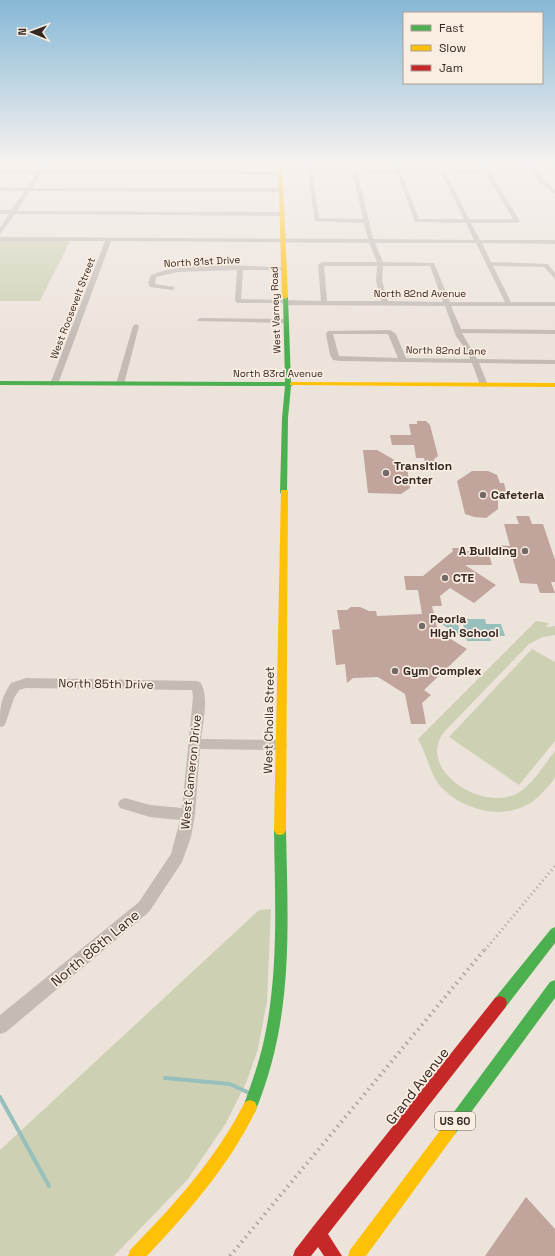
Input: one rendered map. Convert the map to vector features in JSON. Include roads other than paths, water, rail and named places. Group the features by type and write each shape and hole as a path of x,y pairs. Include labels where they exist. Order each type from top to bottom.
{"main road":[{"name":"West Varney Road","path":"282,221 288,385"},
{"name":"North 83rd Avenue","path":"0,383 555,386"},
{"name":"West Cholla Street","path":"136,1256 207,1177 240,1129 251,1107 269,1054 277,1003 281,934 281,745 285,418 288,385"},
{"name":"Grand Avenue","path":"301,1256 555,933"},
{"name":"US 60","path":"356,1256 555,987"},
{"path":"318,1234 334,1256"}],"street":[{"path":"0,232 7,221"},
{"path":"347,221 366,221 371,241 380,263 379,280 385,303"},
{"path":"448,221 517,221"},
{"path":"467,221 509,304"},
{"path":"0,239 555,242"},
{"name":"West Roosevelt Street","path":"54,384 109,239"},
{"path":"324,303 320,266 322,264 432,264 458,331 475,361 484,385"},
{"path":"489,264 546,265 555,277"},
{"name":"North 82nd Avenue","path":"240,269 238,301 555,304"},
{"name":"North 81st Drive","path":"172,288 152,286 151,283 153,276 162,272 181,270 284,269"},
{"path":"200,320 286,320"},
{"path":"120,384 136,326"},
{"path":"458,331 555,332"},
{"name":"North 82nd Lane","path":"403,360 394,334 390,332 330,332 336,358 403,360 555,362"},
{"name":"North 85th Drive","path":"0,722 8,697 15,686 34,683 196,686"},
{"name":"West Cameron Drive","path":"177,857 184,837 188,815 199,697 196,686"},
{"path":"195,744 281,745"},
{"path":"125,804 150,811 188,815"},
{"name":"North 86th Lane","path":"0,1026 144,907 177,857"}],"water":[{"path":"441,617 456,617 460,632 458,634 443,625"},
{"path":"462,619 485,619 486,624 501,624 505,636 490,636 491,641 467,641"}],"waterway":[{"path":"165,1078 230,1084 247,1092"},
{"path":"0,1097 49,1186"}],"railway":[{"path":"485,950 555,866"},
{"path":"230,1256 485,949"}],"place":[{"name":"Transition Center","path":"386,473"},
{"name":"Cafeteria","path":"483,495"},
{"name":"A Building","path":"525,551"},
{"name":"CTE","path":"445,578"},
{"name":"Peoria High School","path":"422,626"},
{"name":"Gym Complex","path":"395,671"}]}
